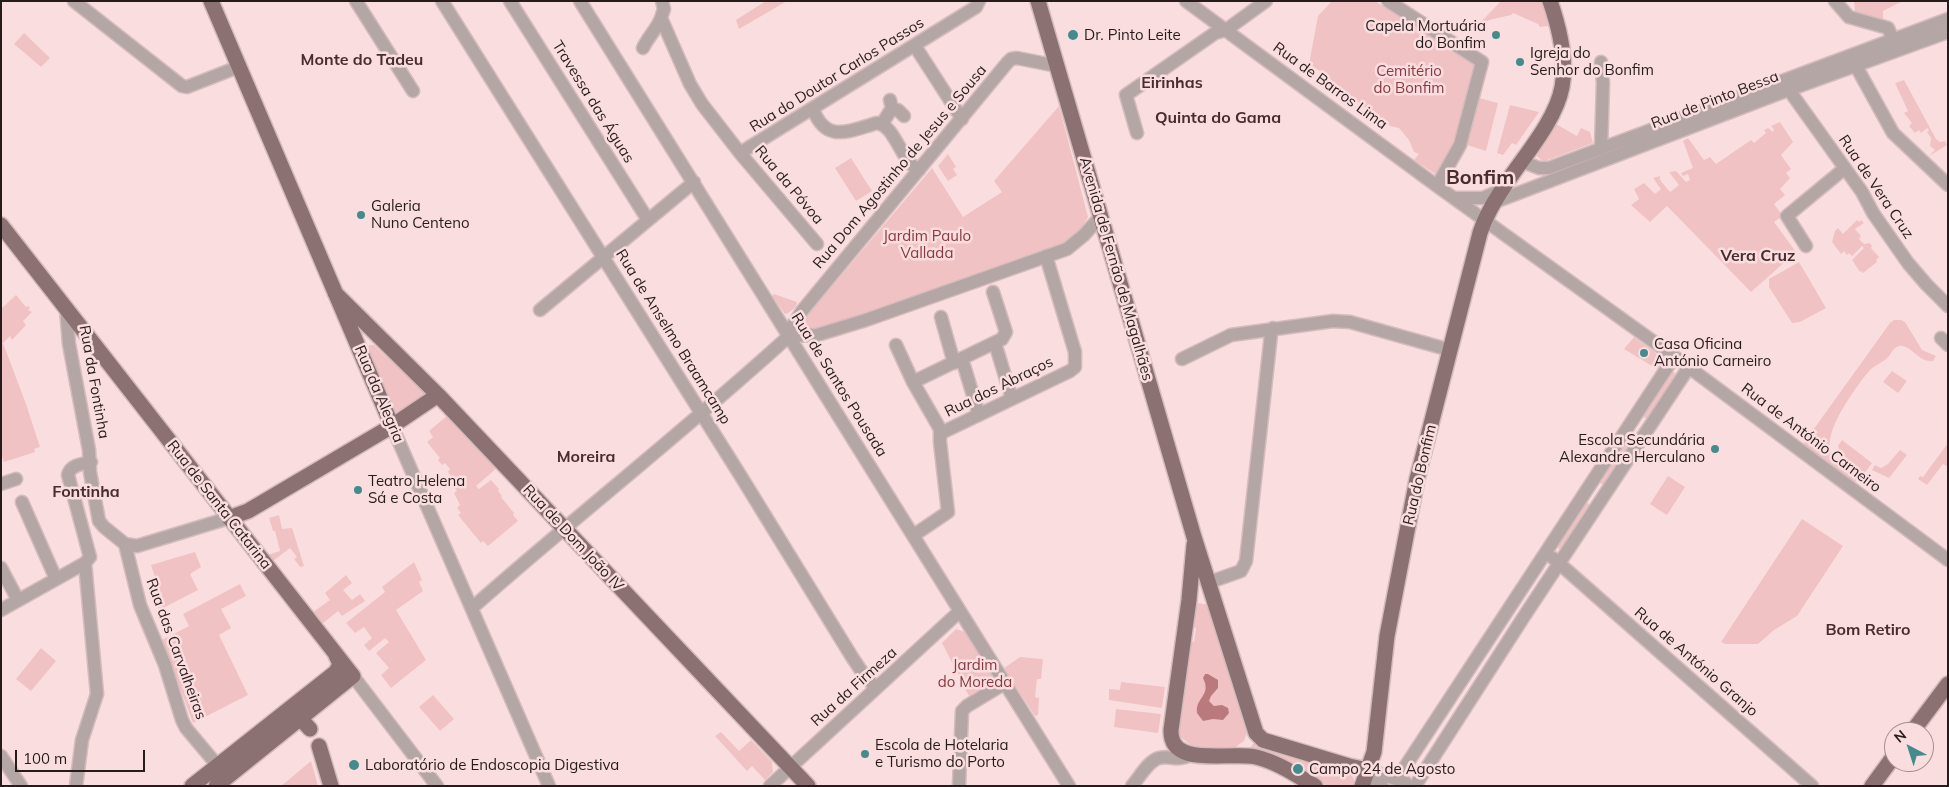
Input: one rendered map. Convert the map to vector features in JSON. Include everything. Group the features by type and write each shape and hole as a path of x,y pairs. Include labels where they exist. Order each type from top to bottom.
{"main road":[{"name":"Rua da Alegria","path":"210,1 392,426"},
{"name":"Avenida de Fernão de Magalhães","path":"1038,1 1101,216 1124,303 1214,598"},
{"name":"Rua do Bonfim","path":"1365,778 1374,752 1387,636 1416,485 1485,219 1495,196 1547,123 1558,102 1562,88 1564,71 1559,34 1550,1"},
{"name":"Rua de Santa Catarina","path":"1,224 353,676"},
{"name":"Rua de Dom João IV","path":"335,292 438,395 808,786"},
{"path":"358,345 366,333 374,330 376,332"},
{"path":"229,518 248,511 392,426 438,395"},
{"name":"Avenida de Fernão de Magalhães","path":"1189,600 1194,537"},
{"path":"1315,786 1267,761 1254,757 1190,755 1176,749 1171,739 1189,600 1199,595 1214,598 1257,735 1263,740 1349,766 1365,778"},
{"path":"192,786 336,672 340,664 335,653"},
{"path":"215,786 309,724 316,706 353,676"},
{"path":"1920,722 1948,684"},
{"path":"286,712 309,724"},
{"path":"1235,755 1241,753 1248,745 1255,728"},
{"path":"319,746 331,786"},
{"path":"1872,786 1884,770"}],"street":[{"path":"74,1 182,86 186,87 238,66"},
{"path":"356,1 413,91"},
{"name":"Rua de Anselmo Braamcamp","path":"442,1 604,257 848,651 864,675 876,688"},
{"name":"Travessa das Águas","path":"510,1 648,220"},
{"name":"Rua de Santos Pousada","path":"580,1 914,534 1069,786"},
{"name":"Rua da Póvoa","path":"644,48 658,26 664,9 662,1"},
{"name":"Rua de Barros Lima","path":"1186,1 1437,186 1485,219"},
{"path":"1137,133 1126,95 1215,33 1226,30 1266,1"},
{"path":"1388,1 1482,62 1460,145 1437,186"},
{"path":"1835,1 1850,17 1888,28 1893,40"},
{"name":"Rua do Doutor Carlos Passos","path":"740,153 915,46 978,4"},
{"name":"Rua da Póvoa","path":"661,18 690,84 702,104 740,153 817,244"},
{"name":"Rua de Pinto Bessa","path":"1521,161 1539,168 1549,168 1787,85 1856,66 1947,26"},
{"name":"Rua de Pinto Bessa","path":"1495,196 1787,85 1893,40 1947,26"},
{"path":"915,46 962,119"},
{"name":"Rua Dom Agostinho de Jesus e Sousa","path":"789,336 793,325 802,311 1011,59 1017,58 1057,66"},
{"path":"1601,62 1603,83 1601,149"},
{"path":"1856,66 1893,134 1948,185"},
{"name":"Rua de Vera Cruz","path":"1787,85 1862,192 1865,201 1910,266 1948,306"},
{"path":"882,124 890,105 904,116"},
{"path":"813,109 820,123 834,131 846,132 877,123 882,124 889,130 910,164 919,170"},
{"path":"1806,246 1787,216 1844,168"},
{"path":"540,310 694,182"},
{"path":"1455,198 1474,199 1495,196"},
{"path":"472,608 563,528 701,414 789,336 818,335 866,320 1073,246 1101,216"},
{"name":"Rua de António Carneiro","path":"1485,219 1689,367 1948,560"},
{"name":"Rua dos Abraços","path":"941,433 1070,371 1076,364 1075,352 1046,256"},
{"path":"913,382 1002,339 1006,332 993,292"},
{"name":"Rua da Fontinha","path":"66,308 69,344 99,521 125,544"},
{"path":"941,317 979,415"},
{"path":"1182,359 1231,335 1274,328 1344,321 1450,350"},
{"path":"1210,582 1241,571 1246,561 1271,334 1274,328"},
{"path":"995,344 1012,399"},
{"path":"896,345 913,382 939,425 941,433 940,442 948,512 914,534"},
{"path":"1397,779 1674,357"},
{"path":"1365,778 1397,779 1415,786 1523,618 1689,367"},
{"path":"1630,423 1645,433"},
{"name":"Rua da Alegria","path":"392,426 549,786"},
{"path":"1,610 85,563 90,557 68,475 73,467 90,462"},
{"path":"1,484 16,479"},
{"path":"1588,486 1604,496"},
{"path":"22,502 56,578"},
{"path":"125,544 137,546 229,518"},
{"name":"Rua das Carvalheiras","path":"125,544 140,605 165,665 182,720 186,728 218,765"},
{"name":"Rua de António Granjo","path":"1545,552 1812,786"},
{"path":"76,786 82,740 97,694 85,563"},
{"path":"1,568 18,600"},
{"path":"1508,609 1523,618"},
{"name":"Rua da Firmeza","path":"770,786 960,611"},
{"name":"Rua de Santa Catarina","path":"353,676 437,786"},
{"path":"959,786 962,711 1005,683"},
{"path":"1433,724 1449,734"},
{"path":"1132,786 1157,759 1182,759 1190,755"},
{"path":"1,756 21,786"},
{"path":"215,786 218,765"},
{"path":"1365,778 1382,786"}],"green space":[{"path":"766,1 787,1 739,29 736,20"},
{"name":"Cemitério do Bonfim","path":"1332,1 1375,1 1415,27 1475,61 1456,134 1437,175 1414,160 1419,154 1414,152 1409,140 1399,128 1390,126 1358,102 1344,98 1328,76 1309,64 1318,16"},
{"path":"1501,1 1541,1 1547,16 1548,26 1540,27 1538,24 1513,13 1489,20 1483,25 1481,22"},
{"path":"1854,1 1901,2 1883,11 1883,19 1855,12"},
{"path":"24,33 50,58 41,67 14,44"},
{"path":"1904,80 1936,139 1940,142 1945,141 1947,145 1929,156 1935,150 1930,146 1931,138 1927,132 1929,130 1927,128 1921,133 1919,130 1915,133 1909,126 1912,123 1904,113 1908,111 1895,83"},
{"path":"1479,98 1498,103 1486,151 1467,145"},
{"path":"1510,105 1539,112 1516,145 1512,143 1503,155 1497,153"},
{"name":"Jardim Paulo Vallada","path":"1059,106 1088,217 1079,232 1064,244 818,331 807,327 804,321 807,316 932,168 963,217 1002,192 994,181"},
{"path":"1780,122 1793,142 1781,155 1791,169 1786,173 1790,178 1780,189 1785,195 1774,204 1783,216 1774,222 1796,252 1751,292 1667,206 1650,222 1631,205 1639,199 1634,189 1644,183 1655,194 1661,189 1653,178 1660,176 1660,180 1670,192 1679,185 1669,172 1676,171 1686,182 1690,180 1688,174 1683,176 1681,173 1693,168 1683,141 1688,138 1704,160 1710,157 1716,164 1751,140 1754,143 1766,133 1764,130 1768,128 1773,132 1774,129 1771,126"},
{"path":"1556,124 1577,136 1581,128 1590,132 1593,143 1545,161 1541,160 1537,156 1538,150"},
{"path":"948,154 956,167 953,169 957,175 948,181 938,166"},
{"path":"851,158 872,191 856,201 835,168"},
{"path":"1857,220 1859,222 1861,220 1864,223 1855,229 1861,236 1859,239 1864,244 1870,243 1871,248 1879,257 1876,260 1877,262 1863,273 1860,272 1852,260 1864,248 1862,246 1852,256 1849,253 1847,255 1844,251 1841,254 1832,242 1835,231 1838,228 1843,234"},
{"path":"1799,262 1826,308 1800,322 1792,323 1769,287 1769,279"},
{"path":"774,294 797,302 796,306 785,314 772,296"},
{"path":"16,295 26,307 30,308 28,310 32,312 23,321 26,325 12,340 10,336 3,343 40,447 34,449 35,452 4,462 1,453 1,309"},
{"path":"1894,320 1905,322 1922,350 1936,356 1933,361 1928,361 1907,348 1899,346 1893,350 1888,358 1870,370 1851,396 1837,418 1830,440 1830,448 1837,460 1856,475 1857,479 1855,482 1803,444"},
{"path":"1634,337 1664,359 1657,369 1624,349"},
{"path":"369,345 374,345 425,393 395,416 367,350"},
{"path":"1671,371 1674,372 1676,377 1648,418 1644,418 1643,415"},
{"path":"1892,371 1907,381 1898,393 1883,382"},
{"path":"448,415 499,466 476,486 479,489 491,480 499,489 501,497 518,521 488,546 483,541 481,543 458,515 461,513 457,508 460,505 454,493 457,491 448,480 451,476 448,472 450,469 445,463 442,465 438,460 440,458 427,442 433,437 429,431"},
{"path":"1628,437 1633,441 1604,484 1601,484 1599,481"},
{"path":"1842,440 1872,463 1864,474 1840,455 1838,446"},
{"path":"1948,443 1948,467 1943,464 1927,485 1918,479 1920,476 1923,477"},
{"path":"1900,450 1907,455 1889,478 1872,470 1875,465 1881,468 1888,464"},
{"path":"1668,476 1685,487 1667,515 1650,504"},
{"path":"1585,503 1588,503 1590,506 1562,550 1559,549 1557,546"},
{"path":"279,515 282,529 292,528 304,566 300,567 294,559 297,557 290,548 273,561 268,555 280,551 275,531 273,531 269,518"},
{"path":"1802,519 1843,546 1797,616 1774,630 1758,644 1725,644 1721,642"},
{"path":"195,552 201,567 190,574 198,590 159,610 152,593 159,589 151,565"},
{"path":"414,562 422,580 419,582 423,591 396,610 426,660 391,688 381,675 389,668 376,653 389,642 385,638 369,651 364,645 372,638 364,627 355,633 346,623 385,592 382,587"},
{"path":"346,575 352,583 343,590 352,600 360,594 365,601 342,616 338,611 322,624 313,612 330,600 325,593"},
{"path":"240,584 246,596 221,609 231,628 219,635 248,695 193,723 162,640 189,626 183,614"},
{"path":"1199,603 1208,605 1248,730 1244,741 1234,748 1193,747 1178,735 1190,642 1194,642 1196,628 1192,627 1195,607"},
{"name":"Jardim do Moreda","path":"956,629 968,633 997,679 969,696 942,643"},
{"path":"41,648 56,661 31,691 16,679"},
{"path":"1020,657 1043,659 1041,679 1037,679 1035,697 1039,698 1038,715 1035,716 1004,668"},
{"path":"1121,682 1165,687 1162,708 1109,700 1109,689 1120,690"},
{"path":"433,695 454,719 440,731 419,707"},
{"path":"1116,709 1161,714 1158,733 1114,727"},
{"path":"721,732 739,751 751,740 772,762 773,772 765,780 752,766 747,771 715,736"},
{"path":"1255,741 1350,772 1354,779 1354,786 1327,786 1273,757 1248,751"},
{"path":"311,761 318,786 281,786"}],"shaded area":[{"path":"1205,674 1218,680 1218,688 1209,701 1214,706 1222,705 1228,708 1229,713 1223,720 1203,721 1197,713 1198,703 1206,689 1203,678"}],"place":[{"name":"Dr. Pinto Leite","path":"1073,35"},
{"name":"Capela Mortuária do Bonfim","path":"1496,35"},
{"name":"Igreja do Senhor do Bonfim","path":"1520,62"},
{"name":"Galeria Nuno Centeno","path":"361,215"},
{"name":"Casa Oficina António Carneiro","path":"1644,353"},
{"name":"Escola Secundária Alexandre Herculano","path":"1715,449"},
{"name":"Teatro Helena Sá e Costa","path":"358,490"},
{"name":"Escola de Hotelaria e Turismo do Porto","path":"865,754"},
{"name":"Laboratório de Endoscopia Digestiva","path":"354,765"},
{"name":"Campo 24 de Agosto","path":"1298,769"}],"district":[{"name":"Monte do Tadeu","path":"362,60"},
{"name":"Eirinhas","path":"1172,83"},
{"name":"Quinta do Gama","path":"1218,118"},
{"name":"Bonfim","path":"1480,178"},
{"name":"Vera Cruz","path":"1758,256"},
{"name":"Moreira","path":"586,457"},
{"name":"Fontinha","path":"86,492"},
{"name":"Bom Retiro","path":"1868,630"}]}
